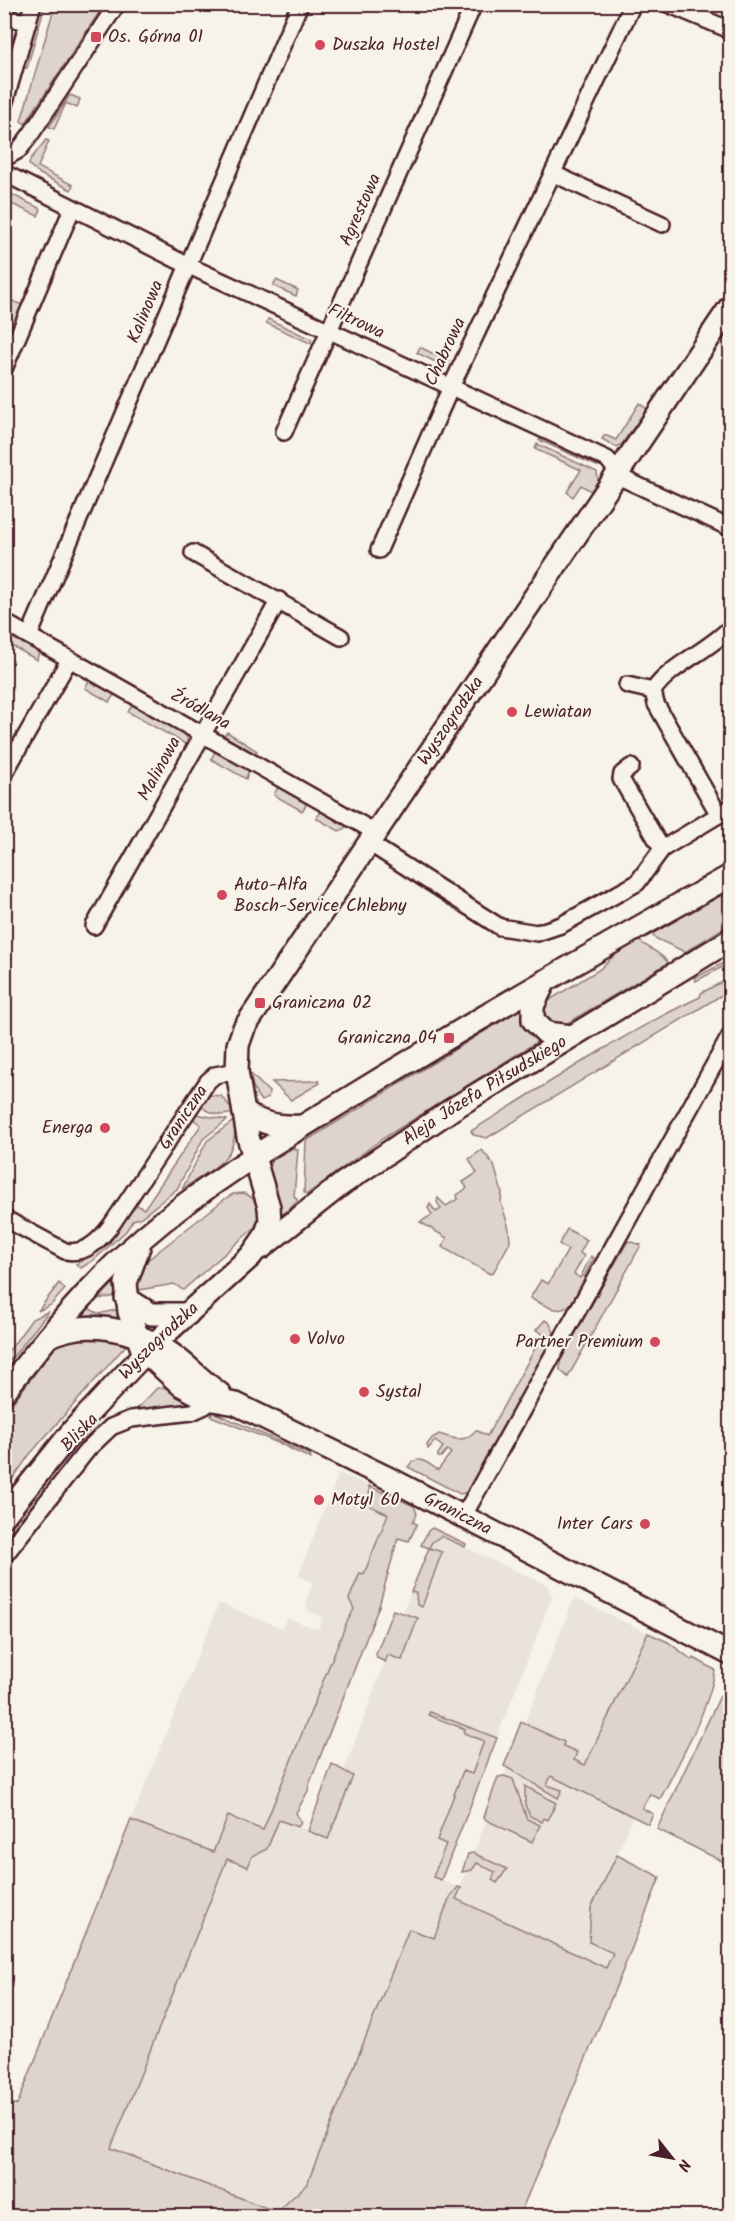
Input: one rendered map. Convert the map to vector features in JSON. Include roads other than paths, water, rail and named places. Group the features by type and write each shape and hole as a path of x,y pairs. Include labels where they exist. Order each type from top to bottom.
{"street":[{"path":"4,105 33,4"},
{"path":"4,172 5,158 19,150 31,134 117,4"},
{"name":"Kalinowa","path":"29,636 300,4"},
{"name":"Agrestowa","path":"284,432 474,4"},
{"name":"Chabrowa","path":"379,550 450,387 554,174 633,4"},
{"path":"668,4 730,30"},
{"path":"4,17 28,22"},
{"name":"Filtrowa","path":"4,172 72,209 188,265 607,459 613,465 616,474 730,528"},
{"path":"554,174 662,224"},
{"path":"4,369 72,209"},
{"name":"Wyszogrodzka","path":"4,1516 145,1344 188,1314 251,1256 268,1229 270,1214 253,1157 237,1071 238,1045 244,1028 730,306"},
{"path":"193,553 341,637"},
{"name":"Malinowa","path":"94,926 279,600"},
{"name":"Źródlana","path":"4,622 202,734 372,838 500,927 527,933 552,929 637,883 662,849"},
{"path":"631,767 622,774 621,779 662,849 725,812 656,704 653,691 664,676 717,642 730,628"},
{"path":"4,774 69,660"},
{"path":"627,685 653,691"},
{"path":"4,1392 46,1337 92,1287 142,1239 205,1189 253,1157 545,981 730,876"},
{"name":"Aleja Józefa Piłsudskiego","path":"251,1256 375,1161 451,1110 730,940"},
{"path":"545,981 533,1006 533,1020 546,1033 573,1036"},
{"path":"462,1518 730,1036"},
{"name":"Graniczna","path":"4,1218 65,1251 86,1249 103,1236 112,1224 208,1081 215,1075 237,1071"},
{"path":"244,1112 259,1121 275,1126 305,1126"},
{"path":"142,1239 128,1273 126,1298 145,1344"},
{"path":"126,1298 151,1314 188,1314"},
{"path":"46,1337 64,1329 78,1327 112,1329 145,1344"},
{"name":"Graniczna","path":"145,1344 167,1351 213,1395 402,1485 462,1518 730,1654"},
{"name":"Bliska","path":"4,1556 82,1457 111,1426 131,1419 192,1412 205,1406 213,1395"}],"place":[{"name":"Os. Górna 01","path":"96,37"},
{"name":"Duszka Hostel","path":"320,45"},
{"name":"Lewiatan","path":"512,712"},
{"name":"Auto-Alfa Bosch-Service Chlebny","path":"222,895"},
{"name":"Graniczna 02","path":"260,1003"},
{"name":"Graniczna 04","path":"449,1038"},
{"name":"Energa","path":"105,1128"},
{"name":"Volvo","path":"295,1339"},
{"name":"Partner Premium","path":"655,1342"},
{"name":"Systal","path":"364,1392"},
{"name":"Motyl 60","path":"319,1500"},
{"name":"Inter Cars","path":"645,1524"}]}
